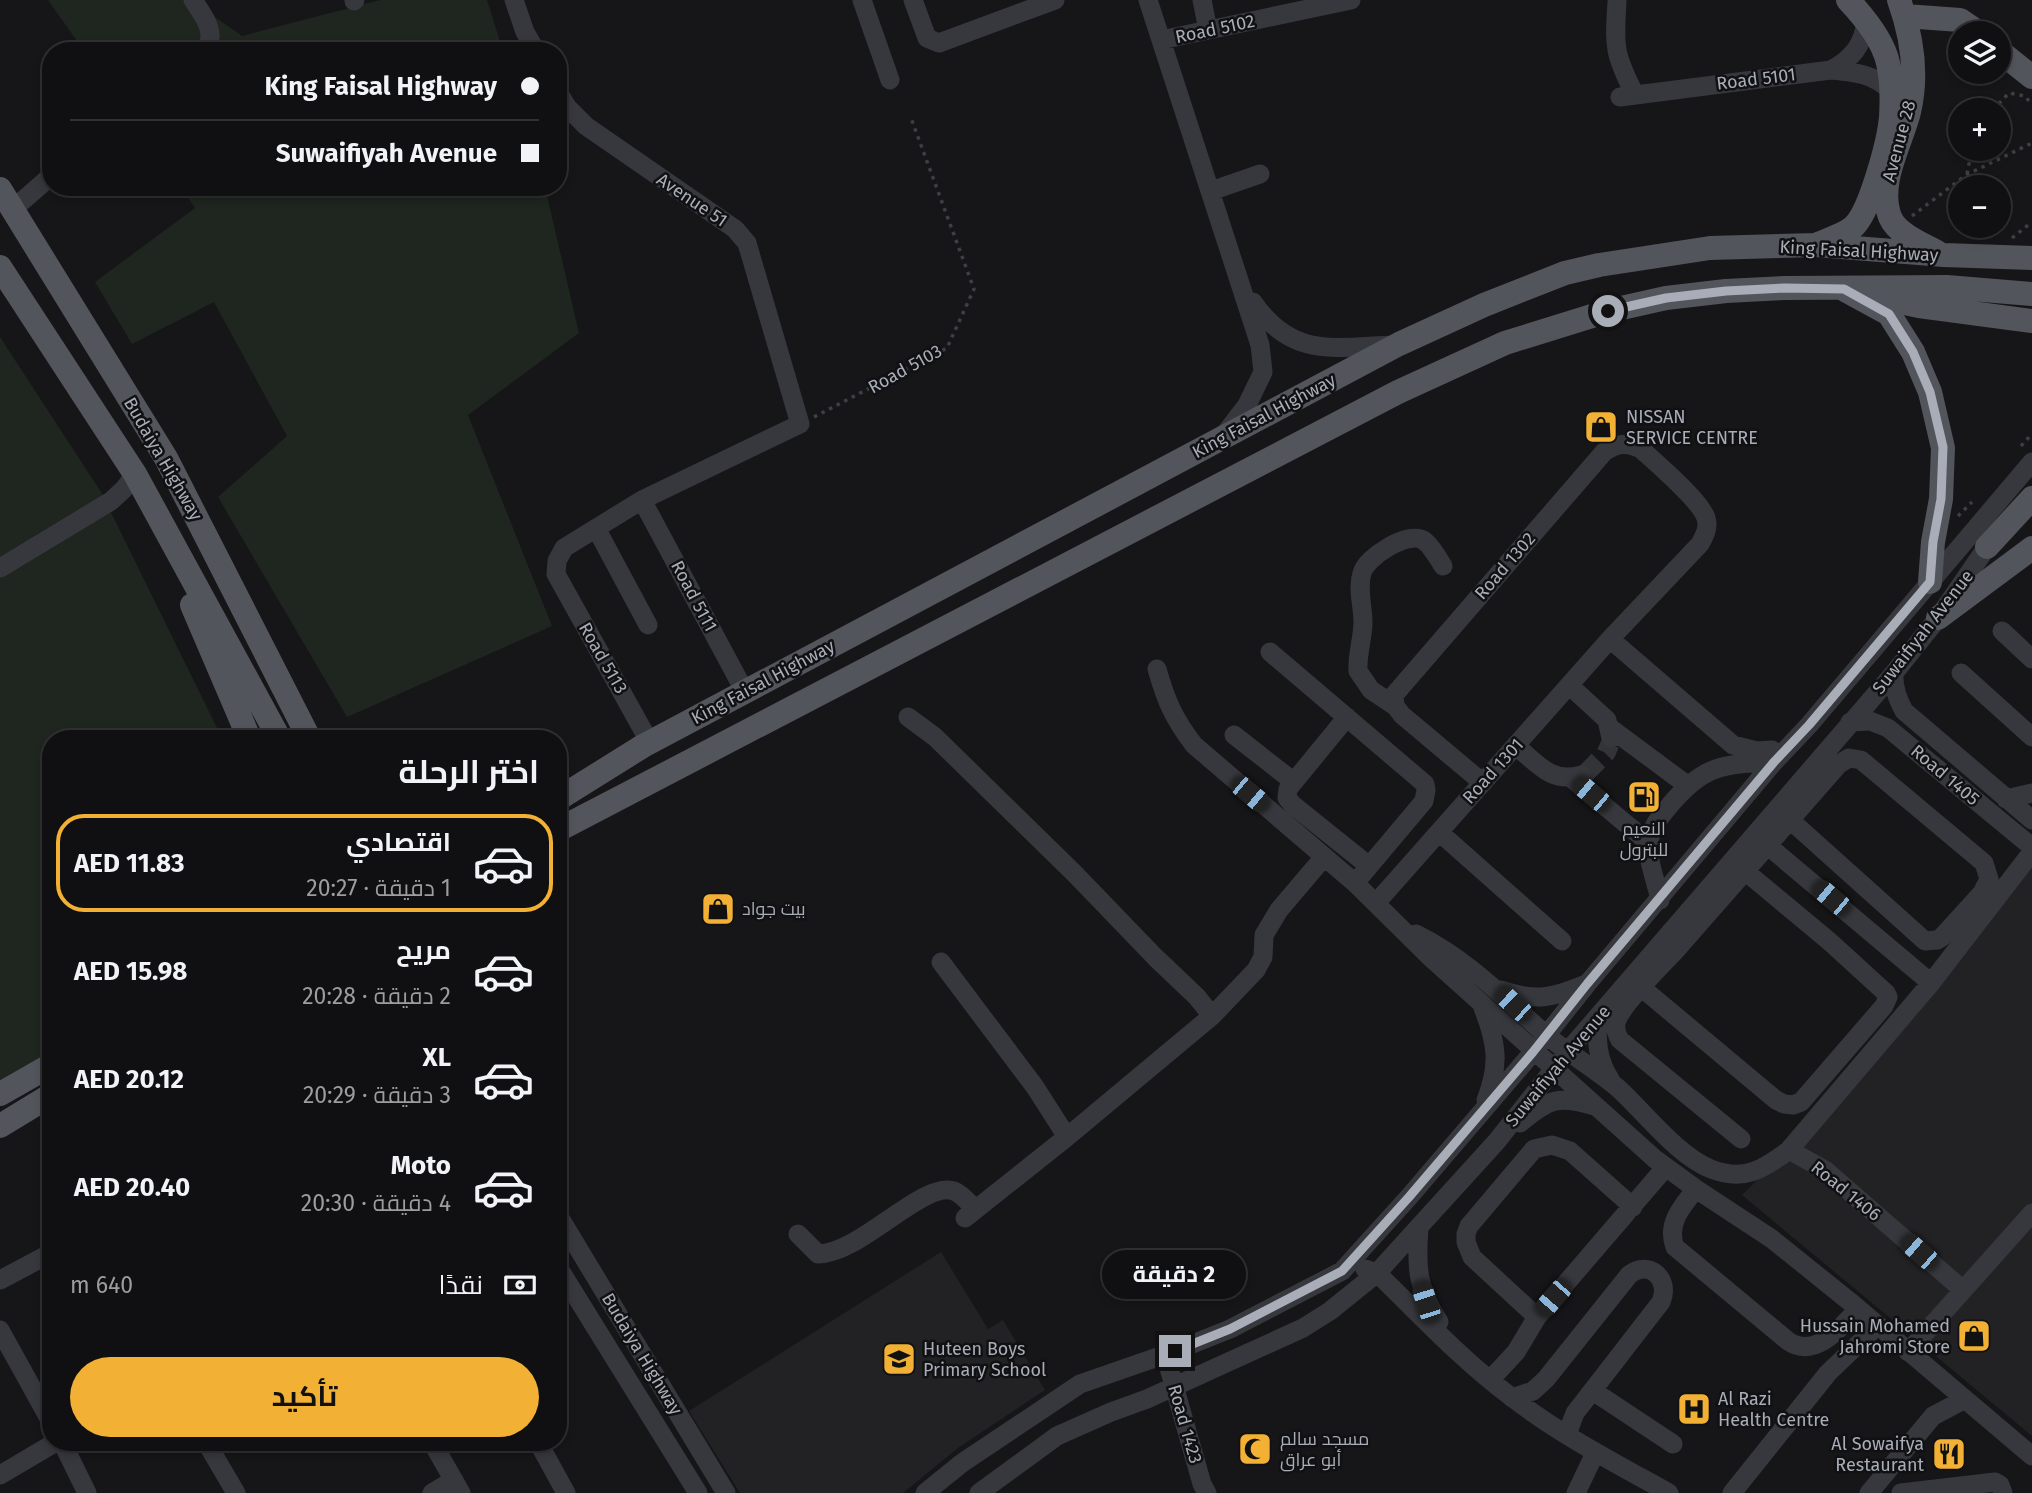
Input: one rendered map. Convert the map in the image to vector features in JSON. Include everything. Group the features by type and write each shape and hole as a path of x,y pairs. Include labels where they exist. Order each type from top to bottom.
{"main road":[{"name":"Avenue 28","path":"1816,245 1852,228 1860,219 1872,194 1891,118 1888,63 1883,47 1848,0"},
{"name":"Avenue 28","path":"1902,8 1915,66 1911,99 1885,193 1891,219 1909,236 1944,255"},
{"path":"1902,8 1961,21"},
{"path":"2011,60 2032,77"},
{"name":"Budaiya Highway","path":"7,199 166,458 305,730"},
{"name":"King Faisal Highway","path":"567,794 650,743 1399,344 1484,305 1565,273 1599,265 1710,248 1816,245 1944,255 2025,251"},
{"name":"Budaiya Highway","path":"0,267 140,484 275,730"},
{"name":"King Faisal Highway","path":"567,825 1398,392 1505,343 1608,311 1666,298 1726,291 1947,287 2032,294"},
{"path":"1844,289 1919,306 2032,321"},
{"path":"1844,289 1889,314 1913,352 1930,392 1943,447 1941,499 1933,542 1930,582"},
{"path":"140,484 246,730"},
{"path":"1987,547 2032,498"},
{"path":"1938,618 2032,548"},
{"path":"0,1094 42,1070"},
{"path":"0,1126 42,1100"}],"street":[{"path":"192,0 208,23 209,42"},
{"path":"514,0 531,42"},
{"path":"862,0 890,80"},
{"path":"913,0 927,38 939,43 1055,0"},
{"path":"1148,0 1260,345 1263,372 1247,405 1218,441"},
{"path":"1202,0 1208,30"},
{"name":"Road 5102","path":"1161,40 1350,0"},
{"name":"Road 5101","path":"1617,2 1614,44 1628,96 1831,70 1874,78 1891,91"},
{"path":"1831,70 1849,59 1856,51 1866,22"},
{"name":"Avenue 51","path":"567,107 586,127 735,229 747,243 800,424"},
{"path":"1211,191 1260,174"},
{"path":"7,199 42,181"},
{"path":"1238,281 1264,318 1285,336 1309,346 1399,344"},
{"path":"648,625 596,528 642,500 800,424"},
{"name":"Road 1302","path":"1395,706 1394,695 1397,690 1604,452 1613,446 1632,444 1642,449 1701,508 1707,521 1707,529"},
{"name":"Suwaifiyah Avenue","path":"925,1493 962,1463 1080,1384 1230,1329 1342,1271 1533,1052 1587,984 2032,462"},
{"path":"0,568 111,501 124,489 140,484"},
{"name":"Road 5111","path":"642,500 745,692"},
{"name":"Suwaifiyah Avenue","path":"979,1493 1057,1436 1303,1328 1331,1311 1377,1273 1497,1141 1568,1051 1894,673 1938,618 1987,547 2032,508"},
{"name":"Road 5113","path":"596,528 564,548 556,561 556,574 650,743"},
{"name":"Road 1301","path":"1377,903 1610,639 1700,544 1707,529"},
{"path":"1443,566 1426,541 1415,537 1405,539 1367,562 1360,586 1363,624 1357,660 1358,671 1371,690 1395,706 1402,715 1483,783"},
{"path":"2002,631 2032,659"},
{"path":"1610,639 1733,745 1781,755"},
{"path":"1270,652 1421,780 1426,790 1424,801 1355,883"},
{"path":"1157,669 1175,721 1194,745 1355,883 1403,928 1452,954 1488,994 1533,1052 1555,1068 1660,1163 1772,1239 2032,1456"},
{"name":"Road 1405","path":"1894,673 1893,683 1897,698 1905,710 2032,820"},
{"path":"1961,673 2032,737"},
{"path":"1570,686 1602,713 1610,736 1687,785"},
{"path":"908,717 935,737 1075,874 1197,997 1212,1016"},
{"path":"1347,717 1287,794 1290,802 1368,866"},
{"name":"Road 1405","path":"1850,722 1870,721 1888,728 2032,849"},
{"path":"1234,735 1294,782"},
{"path":"1516,746 1555,777 1578,776 1649,843"},
{"path":"1660,900 1649,843 1655,824 1687,785 1709,771 1729,764 1781,755"},
{"path":"1741,1139 1620,1040 1616,1030 1618,1018 1789,819 1839,764 1849,758 1861,760 1984,863 1989,879 1982,892 1942,937 1925,941 1789,819"},
{"name":"Road 1405","path":"2006,799 2032,793"},
{"path":"1438,832 1562,941"},
{"path":"1767,845 1931,983"},
{"path":"1488,994 1617,1088 1670,1140 1710,1169 1740,1174 1754,1173 1789,1150 1931,983 2032,849"},
{"path":"798,1234 818,1254 832,1254 868,1234 923,1197 949,1190 958,1192 970,1213 1067,1137 1212,1016 1256,970 1263,957 1265,935 1279,910 1324,857"},
{"path":"1642,988 1776,1100 1793,1105 1808,1096 1884,1006 1888,997 1886,992 1829,941 1746,872"},
{"path":"942,962 1035,1087 1067,1137"},
{"path":"1488,994 1557,996 1587,984"},
{"path":"1481,1112 1495,1075 1488,994"},
{"path":"1597,1019 1598,1052 1603,1068 1617,1088"},
{"path":"1497,1141 1535,1111 1560,1099 1599,1107"},
{"path":"1490,1380 1516,1352 1538,1317 1633,1207 1660,1163 1670,1140"},
{"path":"1538,1317 1472,1257 1466,1242 1469,1227 1526,1155 1543,1146 1562,1146 1633,1207"},
{"name":"Road 1406","path":"1789,1150 1825,1170 1964,1290"},
{"path":"1696,1189 1679,1210 1674,1223 1672,1236 1675,1247 1788,1341 1802,1348 1819,1345 1858,1309"},
{"path":"1908,1352 2032,1213"},
{"path":"1419,1228 1417,1255 1426,1302 1462,1354"},
{"name":"Budaiya Highway","path":"567,1230 726,1493"},
{"path":"0,1280 42,1258"},
{"path":"1342,1271 1363,1268 1377,1273 1512,1398 1595,1453 1669,1493"},
{"path":"1512,1398 1533,1391 1546,1380 1629,1275 1644,1268 1653,1271 1664,1285 1665,1294 1661,1302 1575,1413 1569,1429 1570,1436"},
{"name":"Budaiya Highway","path":"567,1282 698,1493"},
{"path":"1732,1493 1828,1373 1878,1325"},
{"path":"3,1341 42,1407"},
{"name":"Road 1423","path":"1165,1354 1207,1493"},
{"path":"1593,1391 1673,1444"},
{"path":"1869,1493 1933,1416 1965,1399"},
{"path":"0,1475 42,1450"},
{"path":"66,1451 87,1493"},
{"path":"211,1451 236,1493"},
{"path":"432,1493 458,1487 437,1451"},
{"path":"543,1451 566,1493"},
{"path":"1576,1493 1595,1453"},
{"path":"1901,1493 1995,1482 2000,1485 2003,1493"}],"path":[{"path":"2004,98 2009,93 2025,96 2032,105"},
{"name":"Road 5103","path":"800,424 947,348 974,289 911,118"},
{"path":"1966,175 2032,143"},
{"path":"1966,175 1969,161"},
{"path":"1906,220 1948,190"},
{"path":"2025,251 2005,244 2032,222"}],"shaded area":[{"path":"48,0 191,0 242,36 380,0 487,0 500,42 78,42"},
{"path":"187,196 547,196 579,333 468,415 552,626 347,717 218,497 287,436 214,302 132,344 95,282 195,208"},
{"path":"0,337 101,492 218,730 42,730 42,1057 0,1081"},
{"path":"2032,860 2032,1436 1742,1195 1789,1149"},
{"name":"Huteen Boys Primary School","path":"941,1252 988,1329 1003,1320 1045,1390 958,1448 903,1493 740,1493 689,1411"}],"tunnel":[{"path":"1585,774 1606,753 1610,744"}],"place":[{"name":"NISSAN SERVICE CENTRE","path":"1601,427"},
{"name":"النعيم للبترول","path":"1644,797"},
{"name":"بيت جواد","path":"718,909"},
{"name":"Hussain Mohamed Jahromi Store","path":"1974,1336"},
{"name":"Huteen Boys Primary School","path":"899,1359"},
{"name":"Al Razi Health Centre","path":"1694,1409"},
{"name":"مسجد سالم أبو عراق","path":"1255,1449"},
{"name":"Al Sowaifya Restaurant","path":"1949,1454"}],"route":[{"path":"1175,1351 1230,1329 1342,1271 1427,1177 1774,762 1809,725 1930,582 1933,542 1941,499 1943,447 1930,392 1913,352 1889,314 1844,289 1785,288 1666,298 1608,311"}]}
